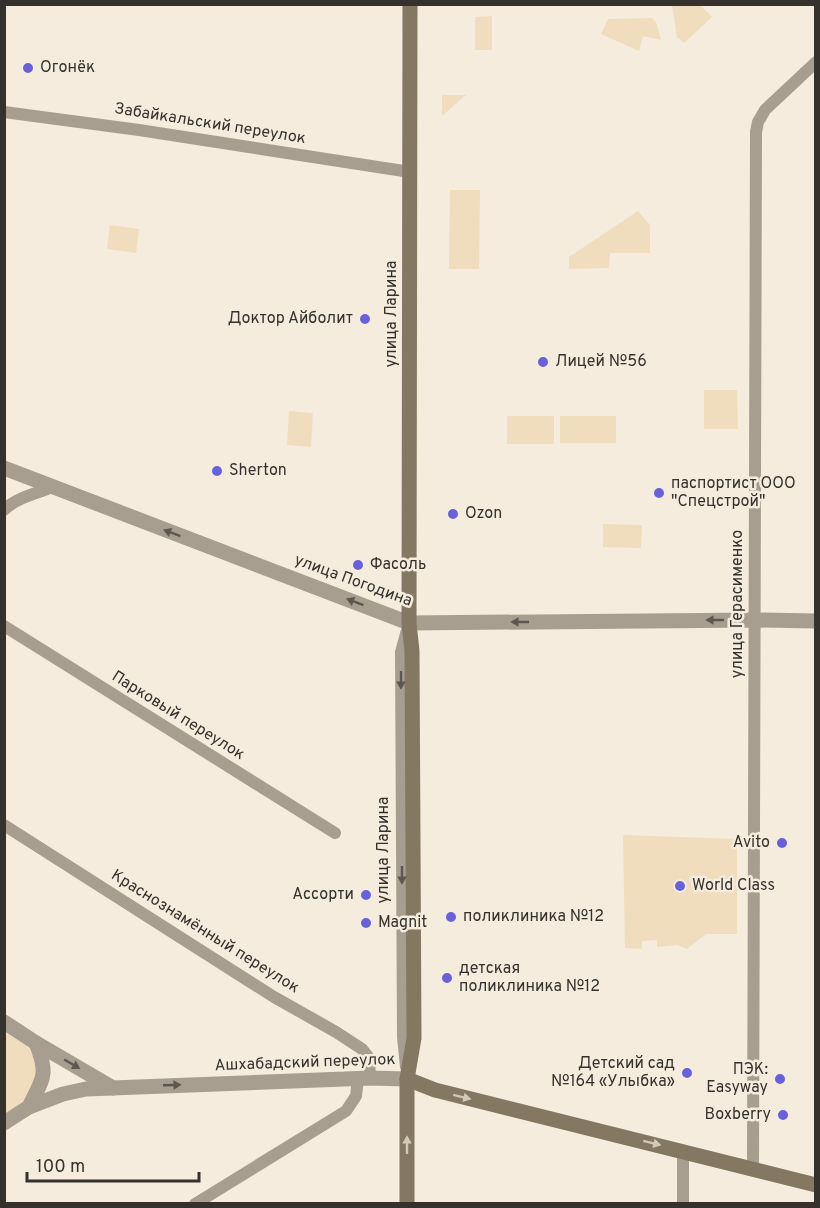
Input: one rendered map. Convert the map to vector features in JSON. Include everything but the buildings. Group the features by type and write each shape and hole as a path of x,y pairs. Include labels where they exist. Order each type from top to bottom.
{"main road":[{"name":"улица Ларина","path":"407,1203 407,1079 414,1038 412,651 409,623 410,4"},
{"name":"Ашхабадский переулок","path":"407,1079 435,1090 816,1185"}],"street":[{"name":"улица Герасименко","path":"753,1170 756,132 758,122 765,110 816,62"},
{"name":"Забайкальский переулок","path":"4,112 162,133 410,172"},
{"name":"улица Погодина","path":"4,468 409,623 816,621"},
{"path":"20,474 26,483 20,500"},
{"path":"4,510 9,505 53,487"},
{"name":"Парковый переулок","path":"4,626 335,833"},
{"name":"Краснознамённый переулок","path":"4,825 274,997 362,1049 369,1058 364,1078"},
{"path":"4,1022 113,1088"},
{"path":"29,1107 44,1073 36,1043"},
{"path":"195,1203 346,1111 364,1078"},
{"name":"Ашхабадский переулок","path":"4,1123 29,1107 63,1094 86,1089 364,1078 407,1079"},
{"path":"683,1151 683,1203"}],"shaded area":[{"path":"672,5 700,5 712,17 684,43 677,37"},
{"path":"492,16 492,50 475,50 475,17"},
{"path":"652,18 656,22 661,40 643,36 639,51 601,34 608,19"},
{"path":"442,95 466,95 442,116"},
{"path":"450,190 480,190 479,269 449,269"},
{"path":"638,211 650,225 650,253 610,253 609,268 569,269 569,257"},
{"path":"110,225 139,229 136,253 107,249"},
{"path":"704,390 737,390 738,429 704,429"},
{"path":"289,411 313,413 311,447 287,445"},
{"path":"507,416 554,416 554,444 507,444"},
{"path":"560,416 616,416 616,443 560,443"},
{"path":"603,524 642,525 641,548 603,547"},
{"name":"World Class","path":"623,835 737,839 737,934 706,934 687,949 677,945 657,947 657,940 642,941 642,949 625,948"},
{"path":"5,1032 33,1052 39,1067 33,1097 5,1122"}],"place":[{"name":"Огонёк","path":"28,68"},
{"name":"Доктор Айболит","path":"365,319"},
{"name":"Лицей №56","path":"543,362"},
{"name":"Sherton","path":"217,471"},
{"name":"паспортист ООО \"Спецстрой\"","path":"659,493"},
{"name":"Ozon","path":"453,514"},
{"name":"Фасоль","path":"358,565"},
{"name":"Avito","path":"782,843"},
{"name":"World Class","path":"680,886"},
{"name":"Ассорти","path":"366,895"},
{"name":"поликлиника №12","path":"451,917"},
{"name":"Magnit","path":"366,923"},
{"name":"детская поликлиника №12","path":"447,978"},
{"name":"Детский сад №164 «Улыбка»","path":"687,1073"},
{"name":"ПЭК: Easyway","path":"780,1079"},
{"name":"Boxberry","path":"783,1115"}]}
